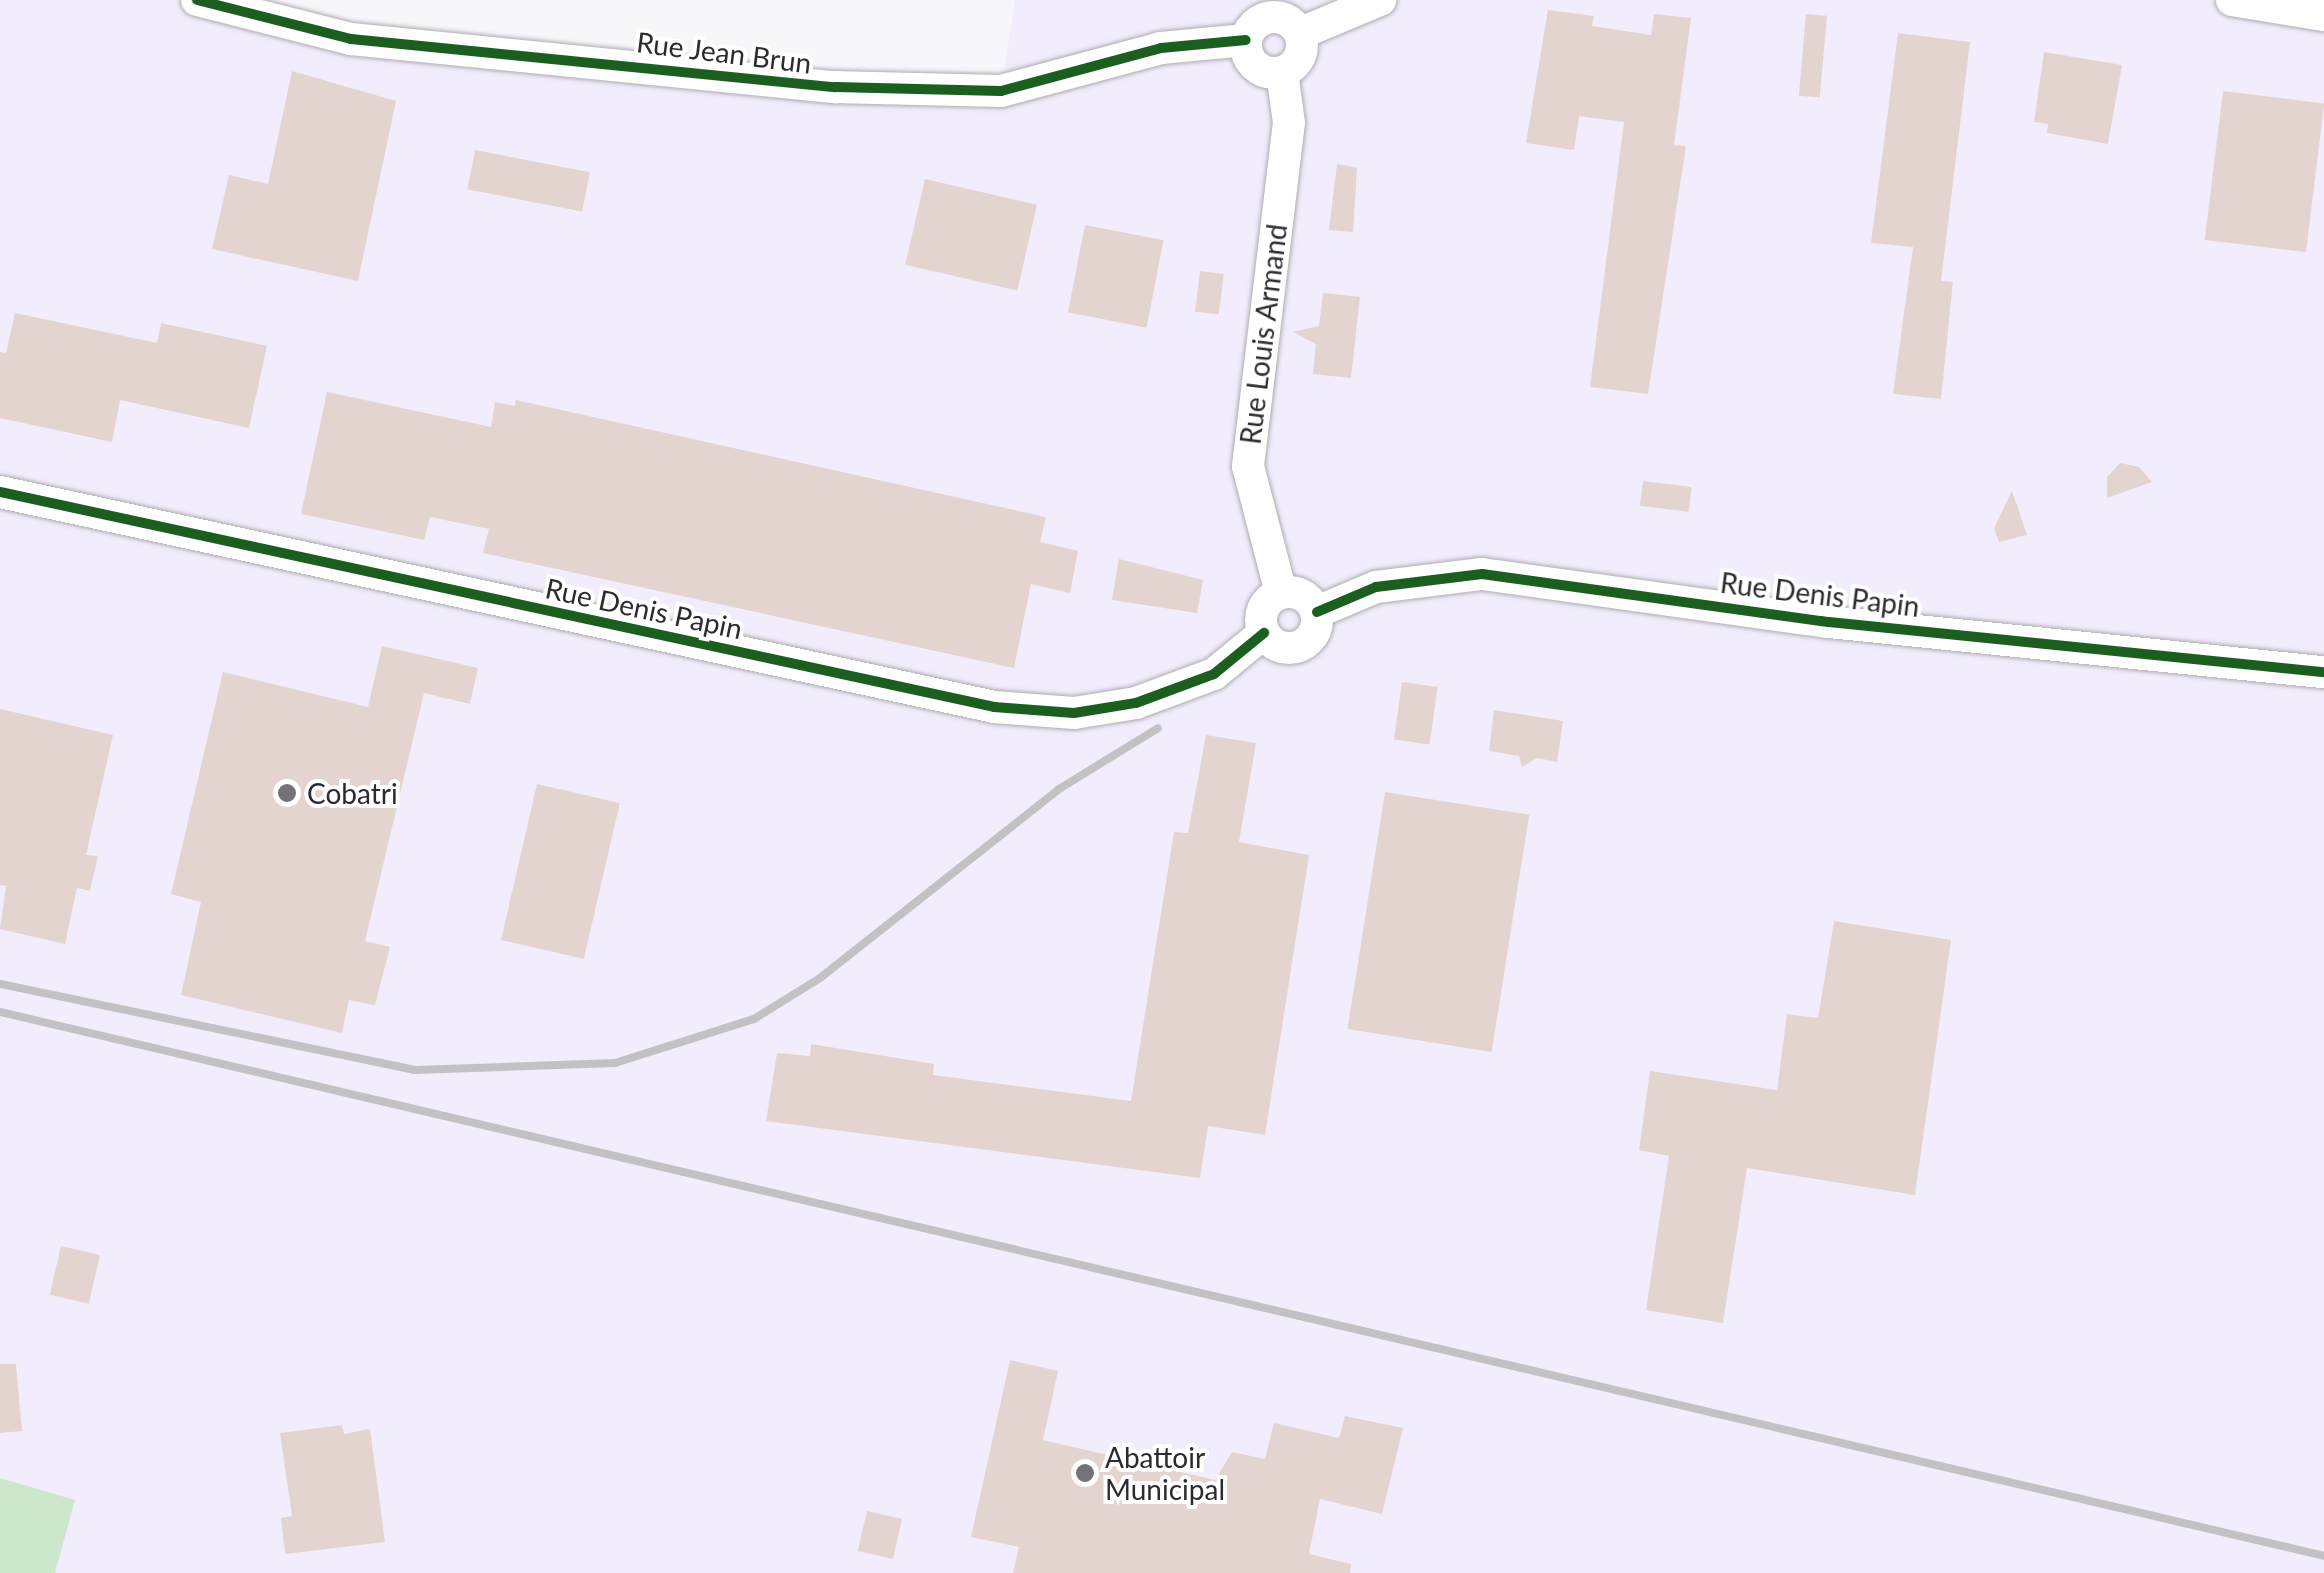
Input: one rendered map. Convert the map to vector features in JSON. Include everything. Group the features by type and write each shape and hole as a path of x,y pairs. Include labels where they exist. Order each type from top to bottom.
{"street":[{"name":"Rue Jean Brun","path":"197,0 351,39 836,88 1001,91 1161,48 1246,40"},
{"path":"1300,33 1380,0"},
{"path":"2232,0 2324,15"},
{"path":"1270,17 1288,20 1300,33 1298,61 1282,72 1256,66 1246,40 1254,24 1270,17"},
{"name":"Rue Louis Armand","path":"1281,593 1248,466 1288,123 1282,72"},
{"name":"Rue Denis Papin","path":"0,492 994,707 1074,712 1136,703 1214,674 1264,633"},
{"name":"Rue Denis Papin","path":"1316,612 1376,587 1482,574 1829,622 2324,672"},
{"path":"1281,593 1302,595 1316,612 1314,636 1299,647 1280,647 1264,633 1263,609 1281,593"}],"shaded area":[{"path":"0,0 217,0 351,39 1001,90 1015,0 2324,0 2324,1573 0,1573"}],"green space":[{"path":"0,1478 75,1500 55,1573 0,1573"}],"building":[{"path":"1548,10 1594,16 1592,26 1651,35 1654,14 1691,18 1674,145 1686,146 1648,394 1590,387 1624,122 1579,116 1574,150 1526,143"},
{"path":"1806,14 1827,16 1820,98 1799,96"},
{"path":"1898,33 1970,42 1941,281 1953,282 1941,399 1893,394 1913,247 1871,243"},
{"path":"2044,52 2122,65 2108,144 2047,133 2048,124 2034,122"},
{"path":"292,71 396,101 358,281 212,249 229,175 268,184"},
{"path":"2223,91 2324,103 2306,252 2205,240"},
{"path":"475,150 590,172 582,212 467,189"},
{"path":"1337,164 1357,168 1353,232 1329,230"},
{"path":"925,179 1037,205 1017,291 905,265"},
{"path":"1085,225 1164,240 1147,328 1068,312"},
{"path":"1200,271 1224,274 1219,315 1195,312"},
{"path":"1323,293 1360,297 1351,378 1313,374 1316,344 1293,332 1319,326"},
{"path":"15,313 157,343 161,323 267,346 249,428 120,400 112,442 0,418 0,352 6,353"},
{"path":"327,392 491,427 495,402 515,406 516,400 1046,517 1040,542 1078,551 1070,593 1031,584 1014,668 483,553 489,529 430,517 424,540 301,514"},
{"path":"2120,463 2139,467 2152,482 2107,498 2107,477"},
{"path":"1643,481 1692,487 1689,512 1640,506"},
{"path":"2012,491 2027,535 1999,542 1994,528"},
{"path":"1119,559 1203,580 1197,613 1112,600"},
{"path":"382,646 478,668 470,704 424,693 365,941 390,947 375,1005 349,1000 342,1033 181,995 201,902 171,894 223,672 368,707"},
{"path":"1402,682 1438,687 1430,744 1394,739"},
{"path":"0,709 113,735 86,855 98,856 90,891 77,888 65,944 0,929 6,886 0,885"},
{"path":"1494,710 1563,721 1557,762 1537,758 1522,767 1519,756 1489,751"},
{"path":"1206,735 1256,743 1239,842 1309,855 1265,1135 1208,1126 1200,1178 766,1121 777,1053 810,1056 811,1044 934,1064 933,1075 1131,1101 1174,832 1188,833"},
{"path":"537,784 620,803 584,959 501,940"},
{"path":"1385,792 1529,815 1492,1052 1347,1029"},
{"path":"1834,921 1951,940 1915,1195 1747,1168 1723,1323 1646,1310 1669,1156 1639,1150 1650,1071 1777,1090 1787,1014 1818,1018"},
{"path":"61,1246 100,1255 89,1304 50,1295"},
{"name":"Abattoir Municipal","path":"1010,1360 1058,1371 1043,1440 1215,1480 1232,1452 1265,1459 1274,1423 1339,1438 1345,1416 1403,1428 1382,1514 1320,1499 1309,1554 1351,1564 1350,1573 1013,1573 1019,1547 971,1537"},
{"path":"0,1364 16,1364 22,1431 0,1433"},
{"path":"342,1425 344,1434 370,1429 385,1542 285,1554 281,1518 292,1516 280,1433"},
{"path":"867,1511 902,1519 893,1559 858,1551"}],"railway":[{"path":"0,984 415,1070 615,1063 754,1019 820,978 1059,789 1158,728"},
{"path":"0,1012 2324,1556"}],"cycle path":[{"path":"197,0 351,39 836,87 1001,91 1161,48 1246,40"},
{"path":"0,492 994,707 1074,713 1136,703 1214,674 1264,633"},
{"path":"1317,612 1376,587 1482,574 1829,622 2324,672"}],"place":[{"name":"Cobatri","path":"287,793"},
{"name":"Abattoir Municipal","path":"1085,1473"}]}
